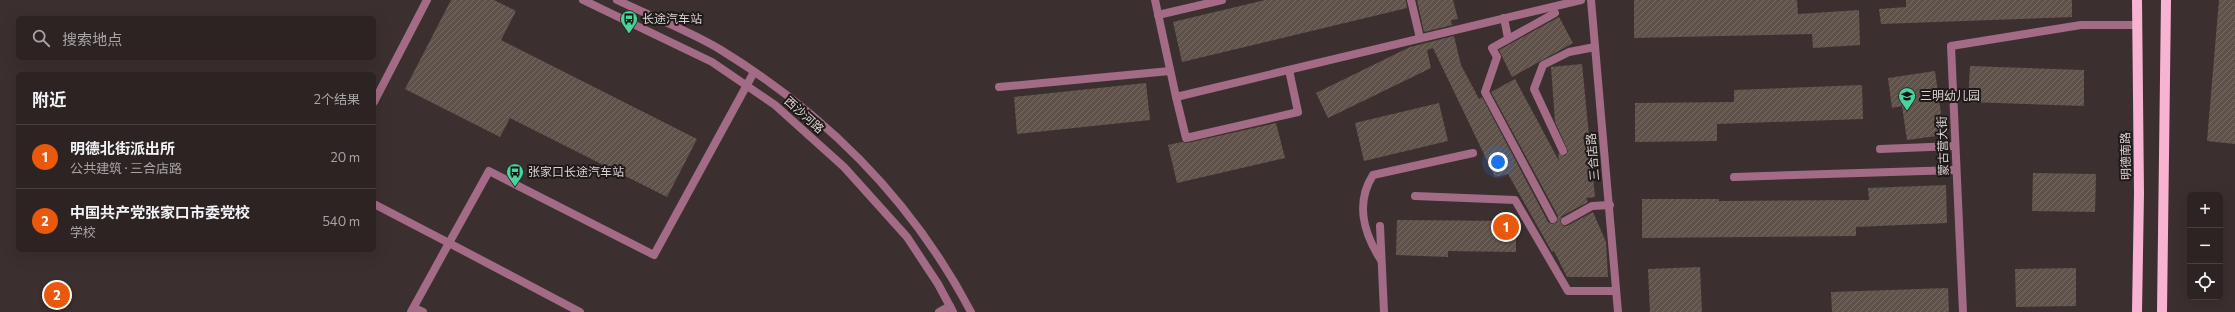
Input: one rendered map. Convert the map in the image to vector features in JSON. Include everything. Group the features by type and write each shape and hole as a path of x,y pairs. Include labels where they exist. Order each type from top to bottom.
{"main road":[{"name":"明德南路","path":"2137,0 2139,193 2137,312"},
{"path":"2162,312 2166,0"}],"street":[{"path":"376,98 427,0"},
{"name":"西沙河路","path":"583,0 712,62 775,105 844,167 907,237 938,284 952,309"},
{"name":"西沙河路","path":"617,0 720,49 781,90 836,134 888,188 923,233 971,312"},
{"path":"1155,0 1186,138 1298,112 1288,70"},
{"path":"1158,15 1222,0"},
{"path":"1411,0 1420,38"},
{"path":"1176,97 1581,0"},
{"name":"三合店路","path":"1591,0 1610,205 1618,312"},
{"path":"1553,220 1486,92 1497,57 1492,48 1555,13"},
{"path":"1504,18 1508,38"},
{"name":"蒙古营大街","path":"1963,312 1951,46 2081,25 2137,25"},
{"path":"1563,151 1534,89 1543,65 1569,52 1595,47"},
{"path":"999,87 1170,71"},
{"path":"423,312 413,310 489,171 654,255 754,72"},
{"path":"1880,149 1955,146"},
{"path":"1381,260 1370,242 1364,215 1365,191 1373,175 1473,153"},
{"path":"1734,178 1956,170"},
{"path":"1415,196 1515,200 1568,291 1616,291"},
{"path":"376,205 580,312"},
{"path":"1565,220 1592,206 1610,205"},
{"path":"1380,226 1384,312"},
{"path":"939,312 952,309"}],"building":[{"path":"451,0 494,0 516,11 501,40 697,139 667,197 510,118 500,137 405,89"},
{"path":"1265,0 1406,0 1407,8 1182,62 1173,22"},
{"path":"1417,0 1453,0 1458,19 1451,20 1452,25 1424,32"},
{"path":"1634,0 1797,0 1798,14 1859,10 1860,45 1813,48 1812,34 1634,38"},
{"path":"1906,0 2072,0 2072,17 1881,24 1879,9 1906,7"},
{"path":"2219,0 2235,0 2235,144 2207,141"},
{"path":"1559,17 1573,43 1512,77 1499,50"},
{"path":"1454,36 1461,65 1479,99 1482,97 1548,222 1552,224 1557,222 1558,216 1491,92 1515,79 1559,161 1558,153 1565,156 1568,151 1555,122 1551,67 1582,64 1595,197 1586,198 1588,202 1562,216 1560,221 1563,226 1567,226 1593,212 1606,242 1608,277 1567,277 1554,251 1552,252 1508,174 1495,177 1433,48 1427,50 1431,68 1328,118 1316,93 1410,47"},
{"path":"1970,66 2084,70 2084,106 1968,102"},
{"path":"1935,71 1944,135 1907,140 1902,106 1892,108 1888,78"},
{"path":"1146,83 1150,120 1017,134 1014,97"},
{"path":"1862,85 1863,119 1717,124 1717,141 1635,142 1635,103 1734,102 1734,90"},
{"path":"1439,103 1448,141 1364,161 1355,123"},
{"path":"1276,123 1285,158 1177,183 1168,145 1182,142 1187,143"},
{"path":"2033,173 2096,174 2095,212 2032,211"},
{"path":"1946,185 1947,223 1856,227 1856,236 1642,238 1642,199 1719,199 1719,201 1869,200 1868,188"},
{"path":"1397,220 1516,221 1516,252 1448,251 1448,257 1396,255"},
{"path":"1700,267 1702,312 1650,312 1648,269"},
{"path":"2076,268 2076,306 2016,307 2015,269"},
{"path":"1948,288 1949,312 1832,312 1831,292"}],"place":[{"name":"长途汽车站","path":"629,34"},
{"name":"三明幼儿园","path":"1907,111"},
{"name":"张家口长途汽车站","path":"515,187"},
{"name":"明德北街派出所","path":"1506,227"},
{"name":"中国共产党张家口市委党校","path":"57,295"}]}
